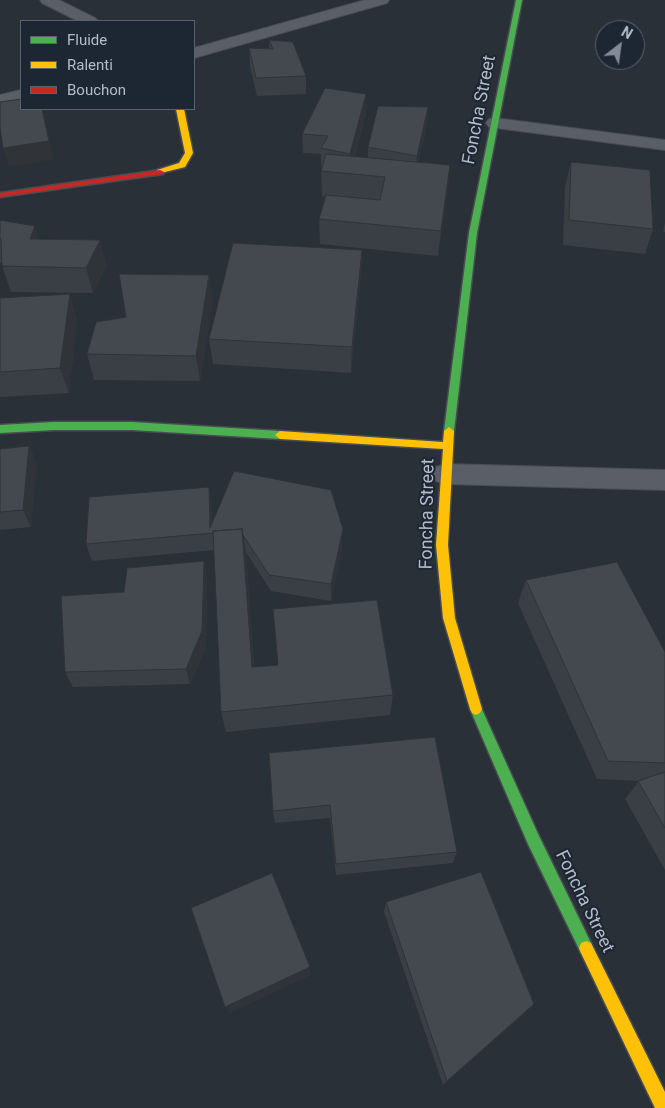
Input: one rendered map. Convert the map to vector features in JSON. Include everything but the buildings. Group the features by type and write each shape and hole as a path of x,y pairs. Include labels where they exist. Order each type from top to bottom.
{"main road":[{"name":"Foncha Street","path":"519,0 473,233 462,311 445,474 442,545 449,618 473,701 534,839 664,1108"},
{"path":"0,195 162,172 182,165 189,153 180,110"},
{"path":"0,429 54,426 132,426 447,446"}],"street":[{"path":"47,0 88,20"},
{"path":"195,53 382,0"},
{"path":"0,100 20,95"},
{"path":"495,123 665,145"},
{"path":"445,474 665,480"}],"traffic: fast":[{"path":"449,431 473,233 519,0"},
{"path":"0,429 54,426 132,426 280,435"},
{"path":"476,709 533,839 586,948"}],"traffic: slow":[{"path":"160,172 182,165 189,153 180,110"},
{"path":"449,431 442,545 449,618 476,709"},
{"path":"280,435 447,446"},
{"path":"586,948 664,1108"}],"traffic: jam":[{"path":"0,195 160,172"}]}
